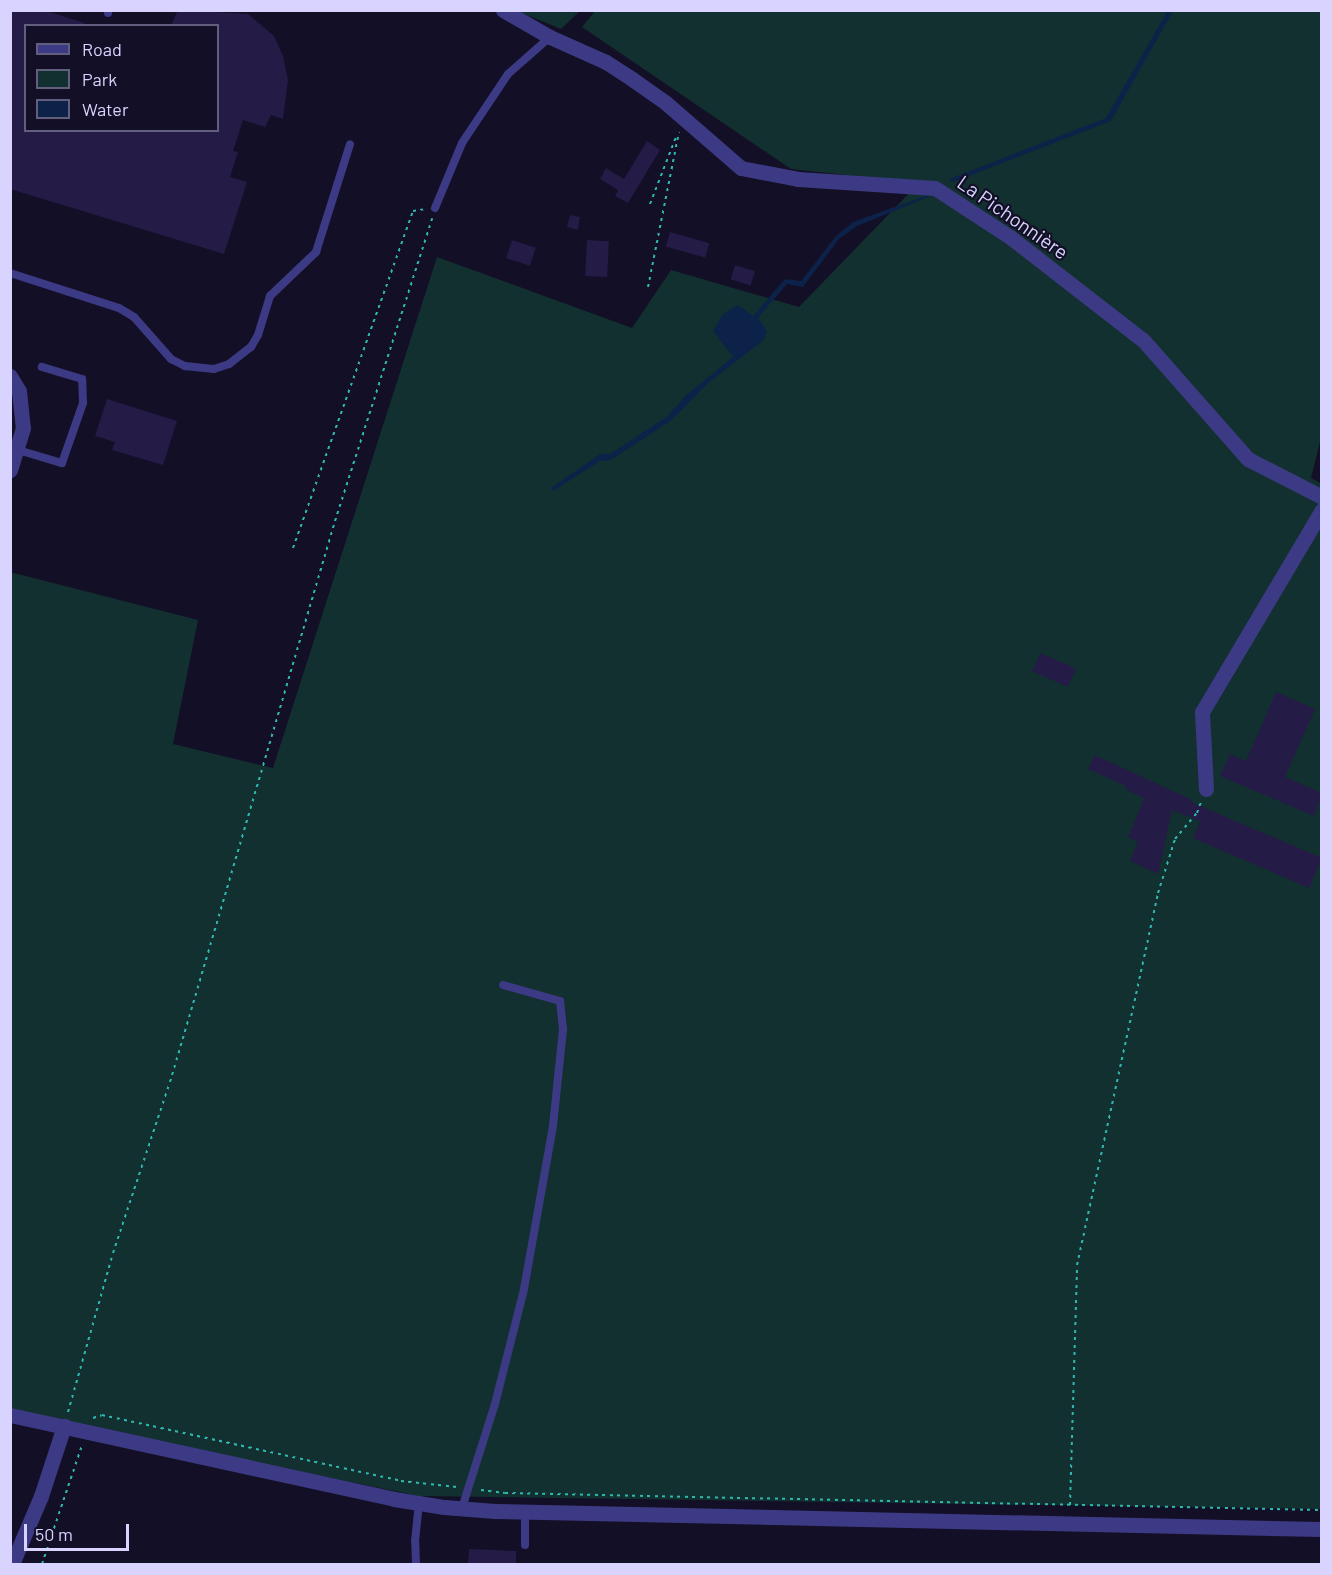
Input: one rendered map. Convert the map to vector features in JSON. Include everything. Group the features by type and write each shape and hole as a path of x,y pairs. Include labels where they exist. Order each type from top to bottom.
{"street":[{"name":"La Pichonnière","path":"503,10 550,37 606,62 666,103 741,168 798,179 935,188 1010,237 1143,340 1248,459 1322,497"},
{"path":"10,376 19,391 22,419 18,450 10,470"},
{"path":"1206,789 1202,712 1322,510"},
{"path":"10,1415 419,1503 462,1508 525,1512 1322,1528"},
{"path":"12,1564 41,1496 64,1426"}],"lane":[{"path":"435,208 462,143 508,74 550,37"},
{"path":"10,273 119,308 134,317 171,359 185,366 206,369 229,364 242,356 255,341 270,296 316,252 350,144"},
{"path":"18,450 62,463 83,403 82,379 42,367"},
{"path":"462,1508 470,1489 524,1289 553,1126 563,1029 560,1001 503,985"},
{"path":"416,1564 419,1503"},
{"path":"525,1512 525,1545"}],"path":[{"path":"650,204 677,134 689,122"},
{"path":"648,287 677,134"},
{"path":"64,1426 113,1253 170,1082 335,521 435,208 413,211 293,548"},
{"path":"1069,1523 1077,1265 1158,893 1175,839 1197,813 1206,789"},
{"path":"42,1564 86,1431 93,1418 102,1415 401,1481 505,1493 1322,1510"}],"green space":[{"path":"517,11 580,11 561,29"},
{"path":"595,11 1321,11 1322,434 1311,478 1322,484 1321,1509 419,1496 11,1412 10,572 198,620 173,744 273,768 437,257 632,328 671,270 799,307 919,183 791,169 582,27"}],"water":[{"path":"1168,10 1173,11 1111,121 953,182 949,179 1106,118"},
{"path":"925,196 931,196 857,226 839,239 803,287 787,284 758,318 767,331 764,340 708,383 672,420 611,460 600,461 553,491 551,488 600,454 610,454 668,416 685,396 733,357 713,331 723,314 738,305 753,316 785,279 801,281 836,236 853,222"}],"building":[{"path":"10,10 44,10 84,23 24,24 24,132 219,132 219,24 172,24 178,10 248,14 274,36 283,56 288,80 283,119 271,115 265,127 243,120 233,151 238,152 230,177 247,182 224,254 10,189"},
{"path":"647,141 660,150 628,203 615,196 618,190 600,179 606,168 624,179"},
{"path":"570,215 580,217 578,230 567,227"},
{"path":"670,232 709,243 705,258 666,246"},
{"path":"512,240 536,248 530,266 506,258"},
{"path":"587,240 609,241 607,277 585,276"},
{"path":"735,265 755,271 751,285 731,279"},
{"path":"107,399 177,421 163,465 112,450 115,442 95,436"},
{"path":"1040,653 1076,668 1068,687 1032,671"},
{"path":"1276,692 1315,709 1285,777 1322,793 1314,816 1220,776 1230,754 1246,761"},
{"path":"1095,755 1192,800 1191,802 1322,858 1309,888 1193,838 1200,821 1172,810 1158,874 1130,861 1138,842 1128,837 1144,798 1125,789 1126,786 1088,769"},
{"path":"469,1549 516,1551 516,1564 468,1564"}]}
